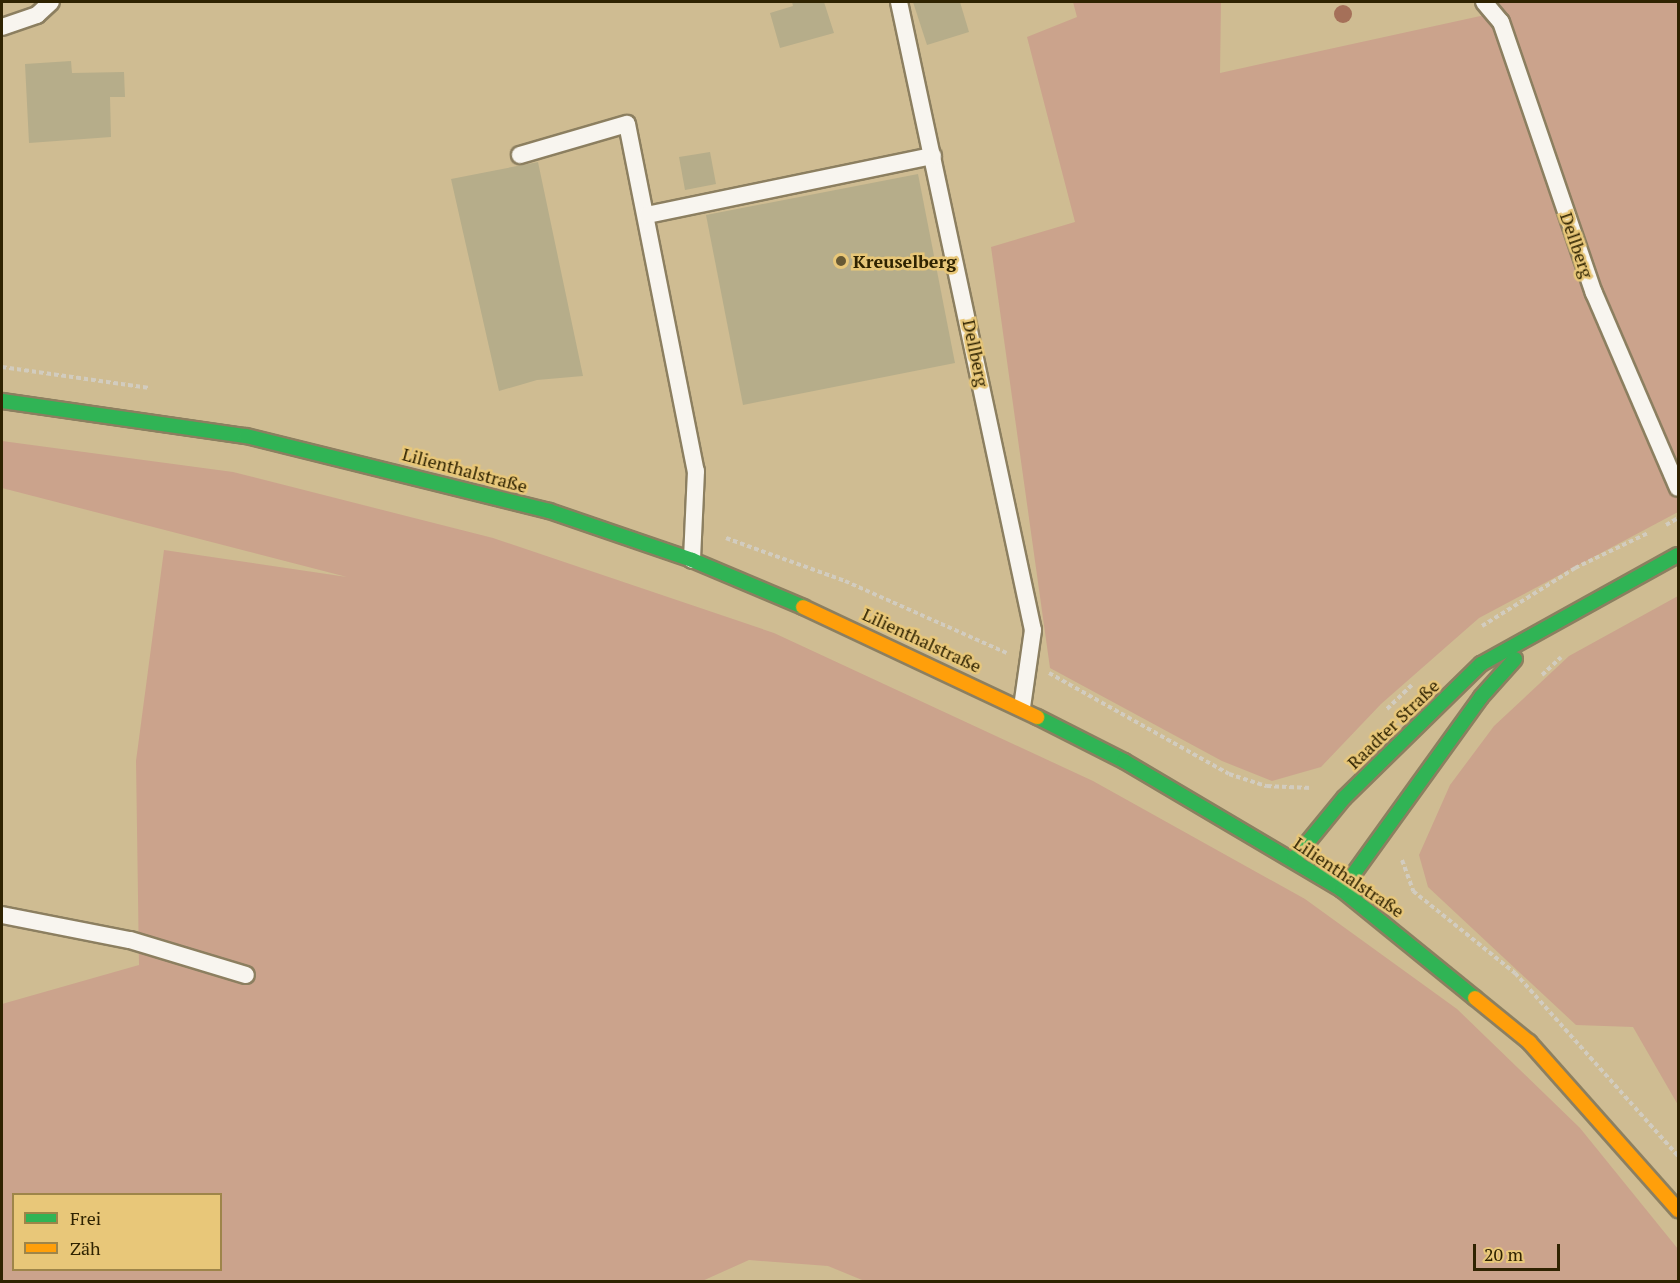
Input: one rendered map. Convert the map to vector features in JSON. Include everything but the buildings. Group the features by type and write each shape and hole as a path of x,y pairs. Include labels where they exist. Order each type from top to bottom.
{"main road":[{"name":"Lilienthalstraße","path":"2,401 246,436 370,464 549,511 692,560 892,644 1022,707 1294,859 1342,890 1529,1042 1678,1210"},
{"name":"Raadter Straße","path":"1294,859 1344,798 1481,664 1678,555"},
{"name":"Raadter Straße","path":"1342,890 1481,697 1535,636"}],"lane":[{"path":"2,27 37,15 51,2"},
{"name":"Dellberg","path":"899,2 1033,630 1022,707"},
{"name":"Dellberg","path":"1484,2 1501,22 1594,293 1678,488"},
{"path":"520,155 627,123 648,215 696,471 692,560"},
{"path":"648,215 933,156"},
{"path":"2,915 130,940 246,975"}],"path":[{"path":"1538,680 1563,655"},
{"path":"1404,861 1410,851"}],"shaded area":[{"path":"1073,2 1221,2 1220,73 1485,15 1481,2 1678,2 1678,512 1479,618 1381,704 1321,767 1272,781 1222,761 1050,668 991,247 1075,222 1027,37 1077,17"},
{"path":"2,441 233,472 493,538 774,633 1093,781 1305,899 1457,1009 1580,1128 1678,1249 1678,1282 867,1282 828,1266 749,1260 700,1282 2,1282 2,1004 139,965 136,761 164,550 347,577 2,488"},
{"path":"1678,596 1678,1105 1633,1027 1576,1025 1428,887 1419,855 1450,785 1494,726 1569,656"}],"traffic: fast":[{"path":"2,401 246,436 549,511 692,560 803,607"},
{"path":"1294,859 1344,798 1481,664 1678,555"},
{"path":"1342,890 1481,697 1515,659"},
{"path":"1037,717 1124,761 1342,890 1475,998"}],"traffic: slow":[{"path":"803,607 1037,717"},
{"path":"1475,998 1529,1042 1678,1210"}],"place":[{"name":"Kreuselberg","path":"841,261"}]}
